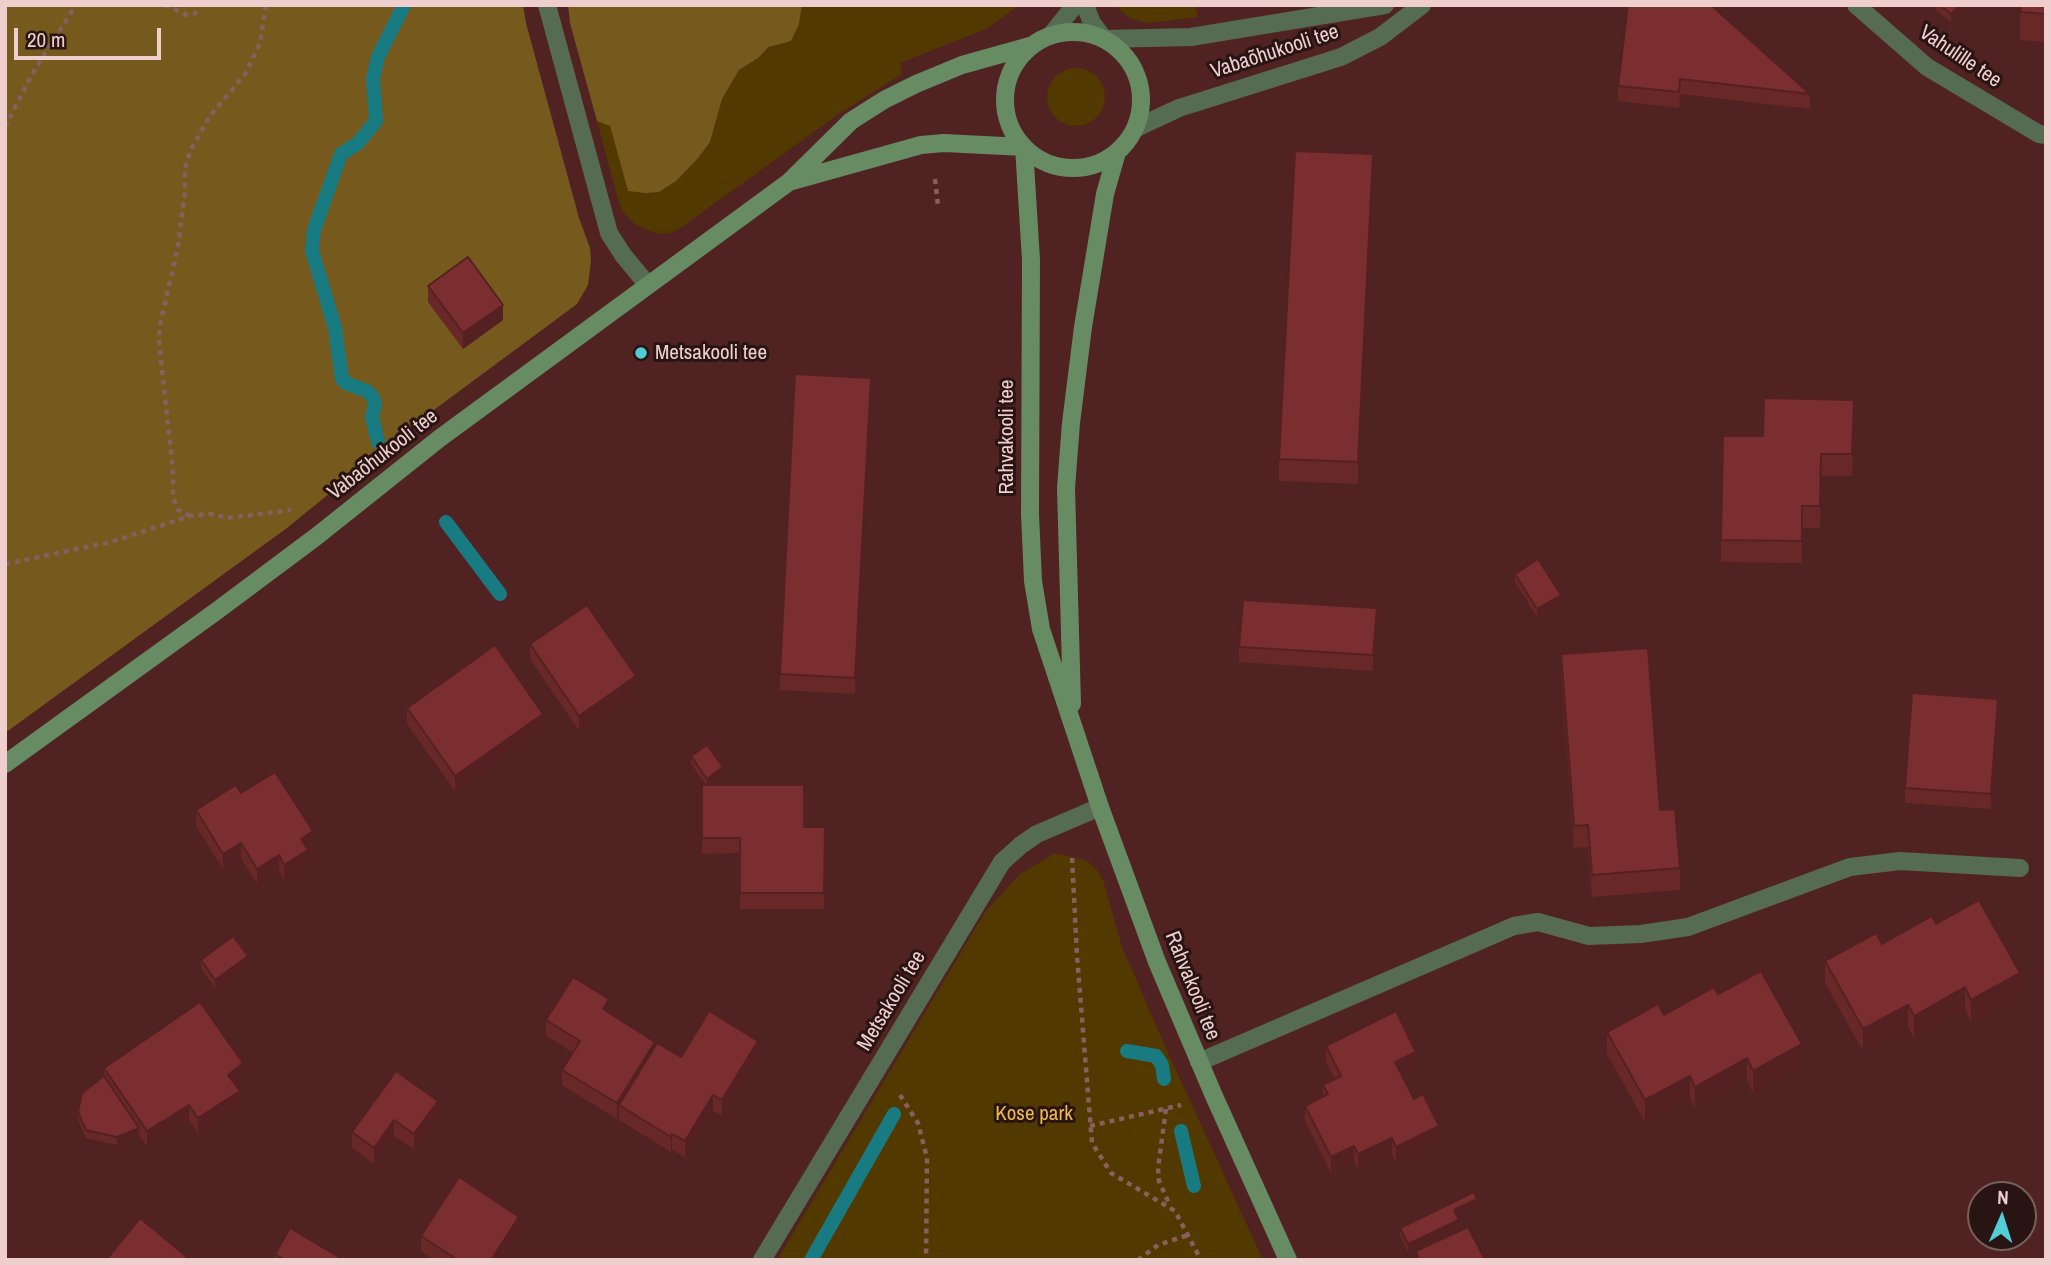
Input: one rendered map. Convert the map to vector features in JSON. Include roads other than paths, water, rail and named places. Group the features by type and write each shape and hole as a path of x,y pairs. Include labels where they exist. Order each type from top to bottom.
{"street":[{"path":"547,5 609,233 647,284"},
{"path":"1051,35 1075,5"},
{"path":"1084,5 1104,39"},
{"name":"Vabaõhukooli tee","path":"1104,39 1191,37 1385,5"},
{"name":"Vabaõhukooli tee","path":"1136,128 1179,108 1341,57 1380,37 1422,5"},
{"name":"Vahulille tee","path":"1856,5 1927,67 2039,134 2046,135"},
{"path":"1069,31 1104,39 1118,48 1130,61 1138,78 1141,103 1136,128 1117,152 1100,163 1080,168 1059,167 1040,160 1024,147 1011,129 1005,107 1006,84 1015,63 1030,46 1051,35 1069,31"},
{"name":"Vabaõhukooli tee","path":"5,764 317,536 440,438 789,182 851,121 884,100 962,65 1030,46"},
{"name":"Vabaõhukooli tee","path":"789,182 921,145 944,143 1024,147"},
{"name":"Rahvakooli tee","path":"1024,147 1031,260 1030,487 1033,581 1041,628 1100,807 1153,951 1199,1062 1288,1260"},
{"name":"Rahvakooli tee","path":"1072,722 1066,488 1083,327 1105,194 1117,152"},
{"name":"Metsakooli tee","path":"762,1260 1002,862 1037,834 1100,807"},
{"path":"1199,1062 1514,926 1538,922 1589,936 1641,934 1688,927 1850,867 1900,861 2020,869"}],"waterway":[{"path":"378,442 372,417 375,404 372,396 342,379 335,328 312,251 314,230 341,154 358,143 376,121 373,79 378,57 404,5"},
{"path":"446,522 500,594"},
{"path":"1127,1051 1156,1056 1162,1065 1164,1079"},
{"path":"811,1260 894,1114"},
{"path":"1181,1131 1194,1186"}],"place":[{"name":"Metsakooli tee","path":"641,353"}],"park label":[{"name":"Kose park","path":"1034,1114"}]}
